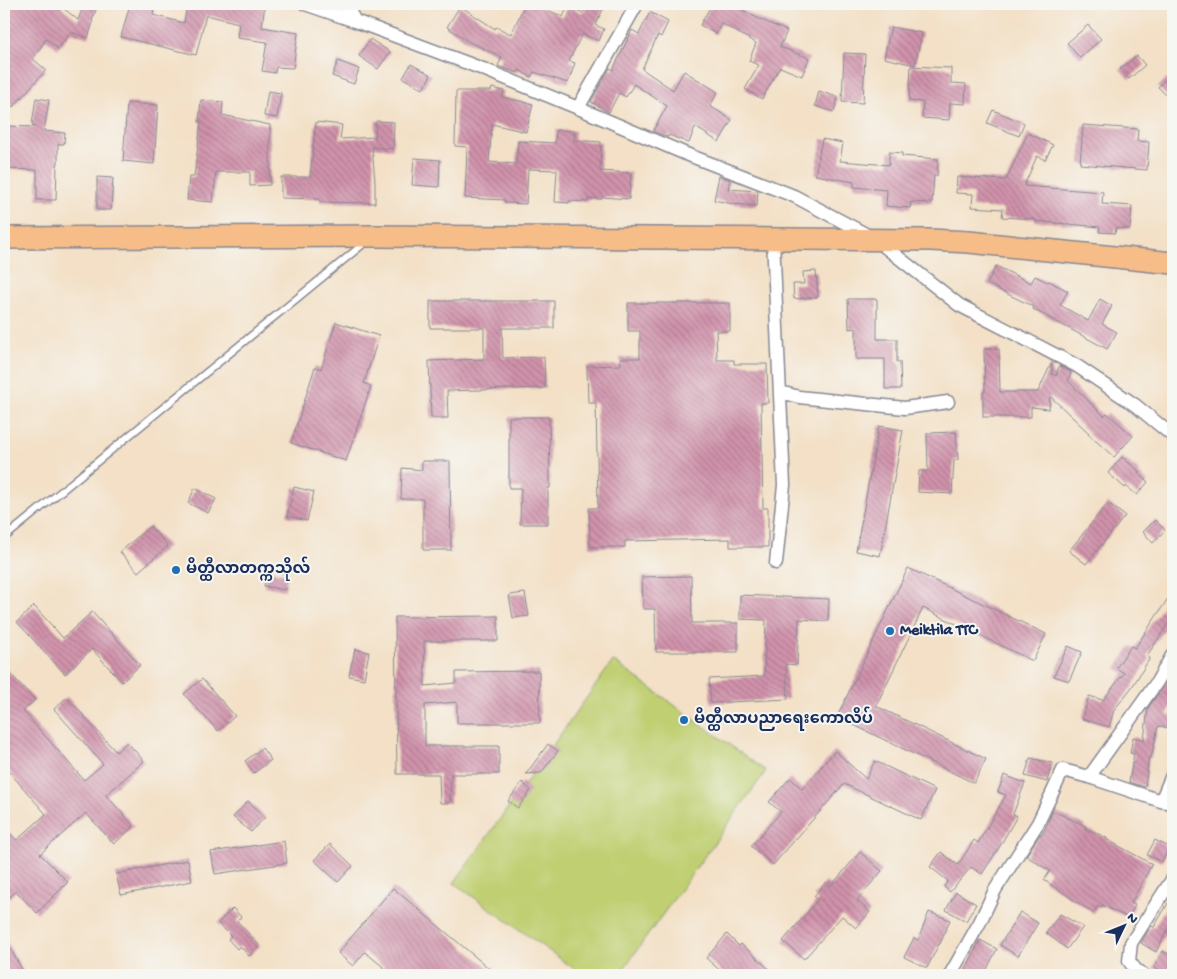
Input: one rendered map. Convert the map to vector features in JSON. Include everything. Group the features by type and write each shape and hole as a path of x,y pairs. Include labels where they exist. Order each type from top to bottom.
{"highway":[{"path":"4,238 374,236 930,240 969,242 1173,264"}],"street":[{"path":"305,4 483,70 686,154 794,196 875,239 959,305 1077,366 1134,405 1173,436"},
{"path":"345,4 355,21"},
{"path":"578,108 637,4"},
{"path":"773,238 784,485 776,563"},
{"path":"780,392 799,397 904,408 948,402"},
{"path":"1090,777 1157,682 1173,654"},
{"path":"950,975 980,922 995,890 1038,823 1063,770 1167,802 1173,773"},
{"path":"1144,975 1136,970 1129,961 1131,943 1173,878"}],"lane":[{"path":"4,538 374,236"}],"green space":[{"path":"613,661 766,771 619,975 583,975 454,883"}],"building":[{"path":"10,4 58,4 78,20 84,4 98,4 88,38 71,32 58,49 46,39 33,59 46,70 13,107 4,98 4,74 10,68 4,62 4,13"},
{"path":"130,4 155,4 153,15 184,23 186,10 179,8 179,4 265,4 262,27 298,33 293,68 276,67 275,73 262,71 267,42 237,38 239,23 206,15 196,55 121,37"},
{"path":"525,4 534,4 563,17 568,6 583,13 588,4 606,4 595,25 604,29 599,41 582,34 569,61 575,63 568,83 534,72 531,77 519,70 517,73 498,66 502,57 469,42 447,27 460,6 495,29 496,27 511,34"},
{"path":"712,4 744,4 741,9 787,31 780,47 809,58 802,76 780,67 762,99 745,89 759,65 749,61 756,43 721,23 716,34 700,25"},
{"path":"650,12 668,22 661,37 658,35 642,69 673,90 684,71 718,92 710,106 732,120 719,142 695,127 689,143 653,131 667,106 634,84 626,97 619,93 609,112 591,102 610,68 613,70 632,30 639,34"},
{"path":"1088,25 1101,39 1080,58 1067,43"},
{"path":"891,27 922,33 915,65 884,58"},
{"path":"370,39 390,52 378,69 359,56"},
{"path":"844,53 865,54 863,103 842,102"},
{"path":"1137,56 1145,65 1129,79 1120,69"},
{"path":"338,61 359,69 354,84 332,76"},
{"path":"411,64 431,75 423,89 403,78"},
{"path":"911,66 951,68 951,83 966,84 965,104 950,103 949,120 922,118 923,102 909,101"},
{"path":"1167,78 1173,85 1173,102 1158,87"},
{"path":"492,88 504,91 502,97 533,104 526,132 492,124 489,162 516,164 518,141 555,143 556,130 575,131 574,140 601,142 600,171 631,173 629,199 602,197 602,199 588,199 588,202 555,202 557,170 528,169 526,204 505,203 505,200 465,198 467,147 455,146 456,91 491,91"},
{"path":"268,91 281,93 277,118 264,116"},
{"path":"819,91 838,97 834,112 815,106"},
{"path":"36,98 49,100 44,131 65,133 64,144 58,144 56,200 37,200 37,170 4,169 4,126 35,127 32,124"},
{"path":"201,100 223,102 222,115 270,125 270,185 250,186 250,172 216,172 213,202 187,200 189,177 194,177 201,122 199,122"},
{"path":"127,103 158,105 154,164 123,161"},
{"path":"993,110 1024,123 1019,136 987,123"},
{"path":"376,121 394,122 393,149 372,147 375,203 320,202 320,199 281,198 281,177 310,177 316,122 342,125 340,139 375,137"},
{"path":"1083,125 1138,129 1137,141 1149,142 1147,170 1080,164"},
{"path":"1028,133 1053,145 1045,160 1037,156 1024,186 1103,192 1102,204 1132,206 1130,229 1116,228 1115,233 1099,232 1100,227 1002,217 1003,209 972,207 973,194 956,193 957,177 1006,180"},
{"path":"822,139 843,143 840,161 889,165 889,152 902,153 902,156 938,159 937,176 934,176 932,203 911,202 910,208 886,206 887,190 854,187 854,182 815,175"},
{"path":"414,158 440,160 439,187 412,185"},
{"path":"719,176 730,180 728,189 758,191 757,206 714,200"},
{"path":"97,177 113,178 111,210 97,210"},
{"path":"996,266 1031,283 1035,276 1068,291 1060,305 1088,321 1100,299 1112,306 1102,324 1117,332 1107,349 1033,309 1034,307 987,284"},
{"path":"816,271 818,297 794,299 793,284 804,284 803,272"},
{"path":"848,299 877,299 877,339 897,339 897,362 900,362 901,389 885,389 885,359 856,359 856,328 849,329"},
{"path":"430,301 554,301 554,328 502,328 503,358 544,357 545,388 447,391 448,418 431,418 429,361 484,359 484,328 430,328"},
{"path":"628,303 730,303 730,331 716,331 717,360 734,360 734,364 767,364 768,403 761,403 763,508 768,508 768,547 730,547 730,539 625,541 625,547 590,547 589,508 598,508 596,403 588,403 587,366 621,365 620,358 640,358 640,331 628,331"},
{"path":"336,322 379,336 364,383 371,386 346,461 291,443 315,367 321,369"},
{"path":"984,349 999,349 1000,392 1038,392 1051,364 1052,374 1056,376 1059,366 1071,372 1068,381 1104,416 1107,413 1133,436 1114,457 1050,396 1049,409 1031,407 1031,417 983,417 983,392 985,392"},
{"path":"509,417 549,417 550,488 548,488 548,524 520,524 521,488 509,488"},
{"path":"879,426 903,430 880,556 856,551"},
{"path":"956,432 958,460 954,460 952,494 918,492 919,471 928,471 927,433"},
{"path":"1122,457 1139,471 1138,473 1148,482 1137,495 1126,486 1125,488 1108,473"},
{"path":"422,461 450,461 451,550 423,550 423,499 401,499 402,468 422,470"},
{"path":"294,487 314,492 307,521 287,516"},
{"path":"195,488 216,499 208,513 188,503"},
{"path":"1108,503 1125,516 1086,564 1069,551"},
{"path":"1155,520 1165,530 1153,543 1143,532"},
{"path":"150,526 168,546 138,572 120,552"},
{"path":"908,568 1046,634 1033,661 923,608 876,706 986,759 974,783 837,717"},
{"path":"267,570 287,574 285,590 264,586"},
{"path":"691,576 692,623 738,623 738,652 656,652 655,609 643,609 642,577"},
{"path":"1173,591 1173,616 1147,656 1150,658 1132,687 1114,710 1109,727 1082,719 1089,696 1103,700 1124,673 1116,668 1131,646 1135,648"},
{"path":"525,593 529,616 513,618 509,595"},
{"path":"740,595 829,599 828,621 799,619 797,665 786,664 788,699 711,703 709,679 764,676 766,620 740,619"},
{"path":"34,606 63,638 92,612 140,665 122,682 92,649 65,674 17,622"},
{"path":"498,616 498,641 424,641 425,686 456,683 456,672 539,671 540,723 457,723 457,702 425,705 425,746 499,746 499,774 451,774 450,803 440,803 439,774 397,774 395,617"},
{"path":"1068,646 1082,652 1069,681 1054,676"},
{"path":"355,649 369,652 364,679 349,676"},
{"path":"4,667 35,700 23,711 84,780 103,764 54,709 67,697 116,752 127,742 144,761 106,795 134,826 114,844 86,813 40,854 68,882 37,913 16,891 4,903 4,828 17,840 46,814 4,766"},
{"path":"202,679 235,716 218,731 184,694"},
{"path":"1166,682 1173,686 1173,703 1167,715 1173,716 1173,729 1158,727 1151,758 1149,757 1145,787 1129,782 1134,754 1130,753 1133,737 1144,740 1148,708"},
{"path":"548,744 558,751 541,773 526,774"},
{"path":"262,748 271,760 254,773 245,761"},
{"path":"835,751 866,779 875,761 935,790 921,820 844,784 773,865 751,846 781,812 769,802 790,778 802,789"},
{"path":"1030,758 1052,763 1047,782 1025,776"},
{"path":"1004,775 1025,783 1013,814 1017,816 982,874 971,867 950,892 944,887 948,881 930,867 941,852 958,865 974,840 978,843 1006,795 998,792"},
{"path":"522,782 531,790 518,808 508,801"},
{"path":"248,801 265,817 251,832 233,817"},
{"path":"1053,811 1086,826 1085,828 1107,838 1152,864 1131,903 1135,905 1128,918 1102,905 1101,908 1098,906 1093,913 1044,880 1050,871 1026,856 1040,834 1042,835"},
{"path":"1155,840 1169,847 1162,862 1147,855"},
{"path":"284,841 287,863 215,874 211,852"},
{"path":"330,844 353,866 338,882 314,860"},
{"path":"860,852 882,871 857,900 870,912 856,928 842,916 804,959 783,941 818,900 814,896 826,882 831,886"},
{"path":"188,860 192,881 121,895 116,874"},
{"path":"393,888 497,975 393,975 365,952 353,966 338,953"},
{"path":"956,892 976,904 966,921 946,910"},
{"path":"1173,895 1173,930 1169,927 1156,952 1141,943 1151,926 1154,927"},
{"path":"233,908 241,917 237,921 260,946 249,956 240,946 237,949 228,939 231,936 218,923"},
{"path":"929,912 950,920 927,968 904,957 914,938 918,940"},
{"path":"1020,912 1038,923 1018,956 1000,945"},
{"path":"1060,914 1083,927 1067,949 1046,933"},
{"path":"727,934 739,946 741,944 776,975 725,975 706,958"},
{"path":"4,937 25,975 4,975"},
{"path":"980,940 997,949 984,975 963,975"},
{"path":"1162,951 1173,956 1173,975 1154,968"}],"place":[{"name":"မိတ္ထီလာတက္ကသိုလ်","path":"176,570"},
{"name":"Meiktila TTC","path":"890,631"},
{"name":"မိတ္ထီလာပညာရေးကောလိပ်","path":"684,720"}]}
